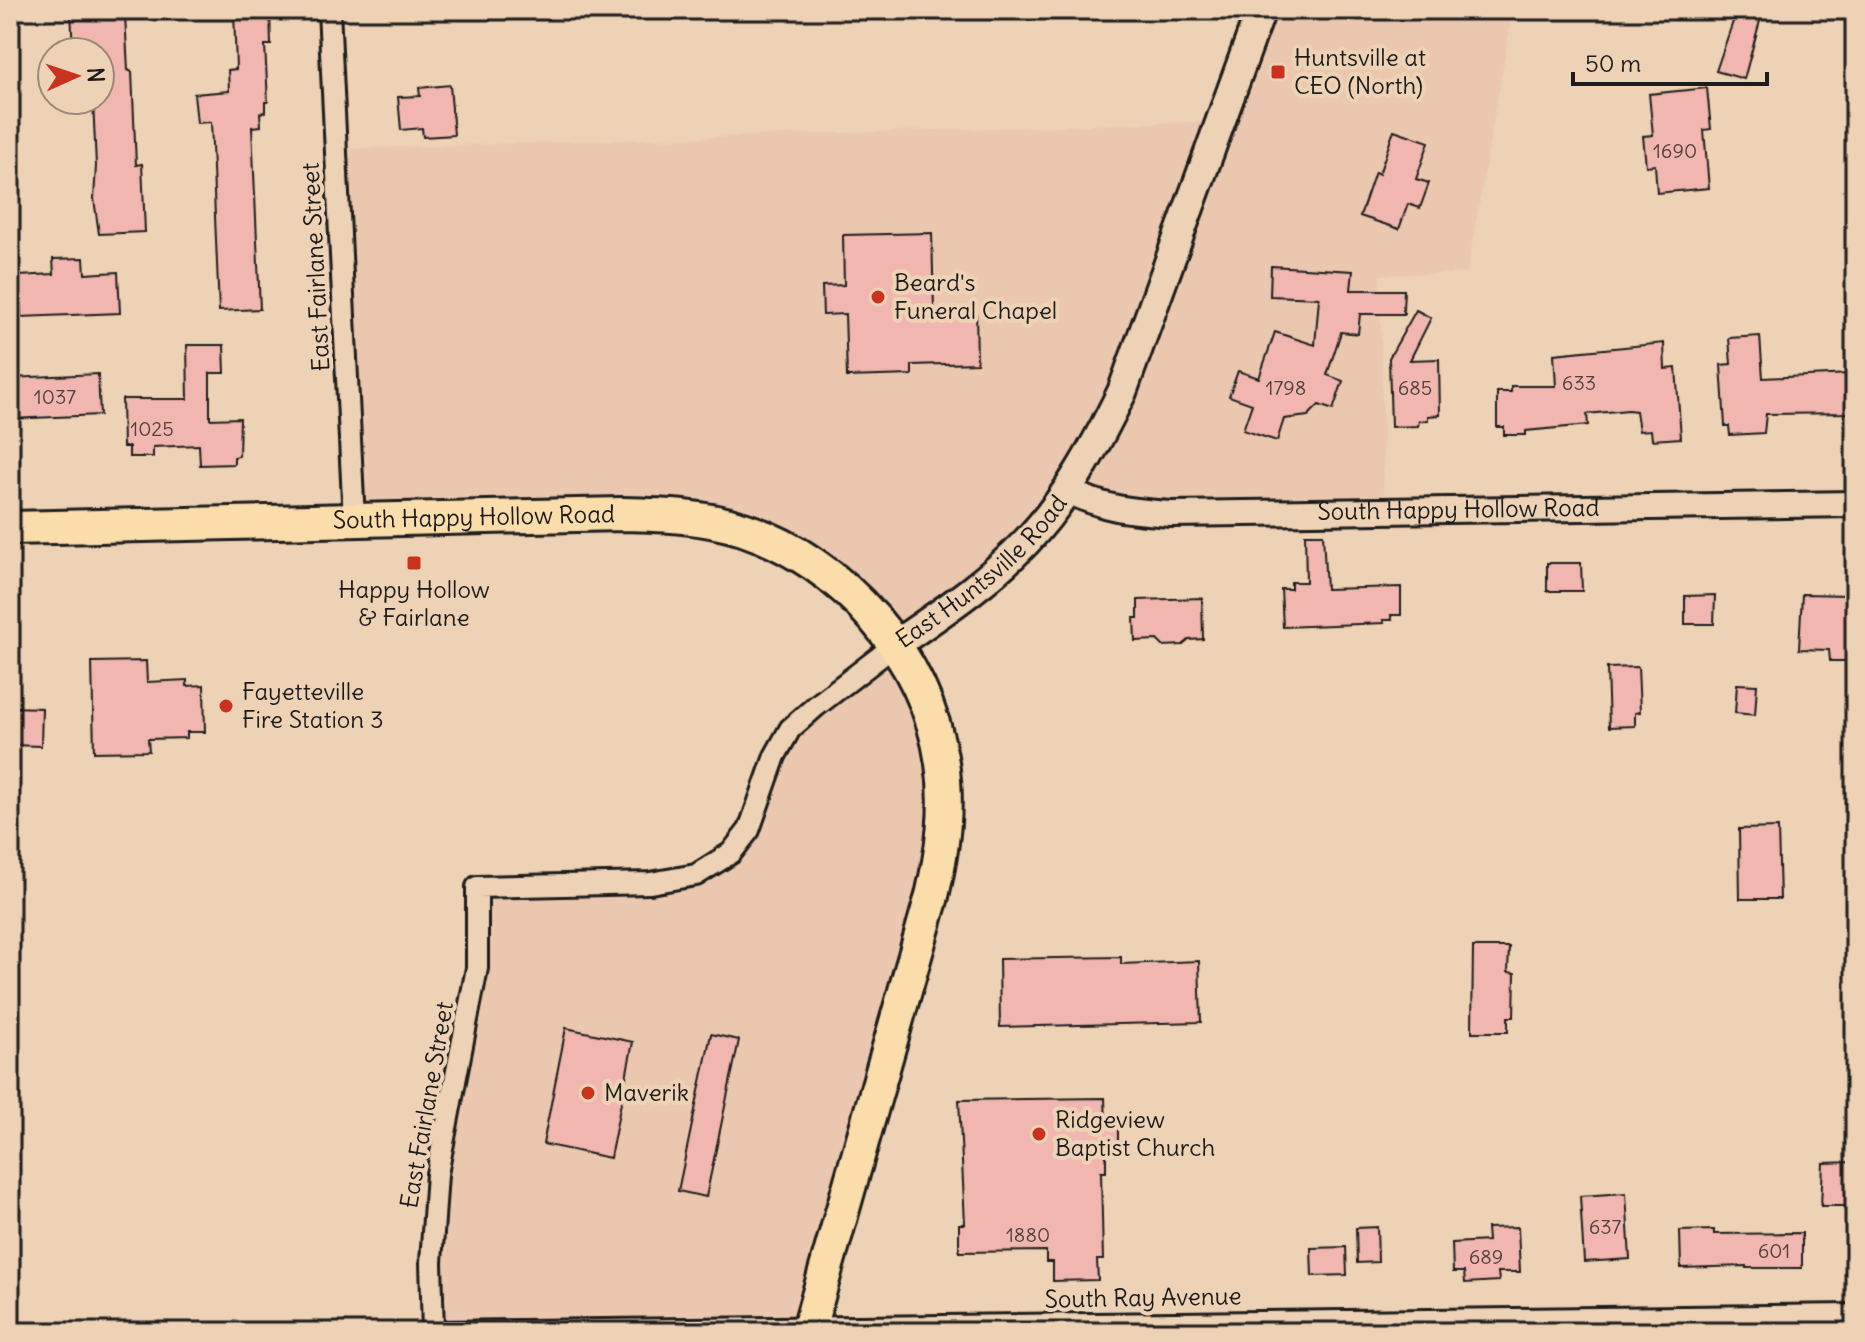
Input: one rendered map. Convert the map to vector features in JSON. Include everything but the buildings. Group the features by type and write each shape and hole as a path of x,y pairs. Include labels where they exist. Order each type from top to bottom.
{"main road":[{"name":"East Huntsville Road","path":"809,1331 932,896 943,837 942,763 928,708 895,645 984,581 1027,541 1095,448 1122,392 1259,16"},
{"name":"South Happy Hollow Road","path":"10,528 681,515 742,529 788,548 829,573 862,605 895,645"}],"street":[{"name":"East Fairlane Street","path":"329,10 354,521"},
{"name":"South Happy Hollow Road","path":"1066,490 1096,505 1125,511 1171,514 1855,504"},
{"name":"East Fairlane Street","path":"432,1332 433,1219 444,1132 477,968 477,887 650,883 696,875 731,853 749,830 775,756 790,729 895,645"},
{"name":"South Ray Avenue","path":"432,1332 809,1331 1855,1315"}],"lane":[{"path":"1224,10 1259,16"}],"shaded area":[{"path":"1261,10 1513,10 1467,273 1380,275 1384,511 1171,514 1066,490 895,645 742,529 354,521 336,149 1220,121"},
{"path":"895,645 945,826 809,1329 433,1332 431,1262 472,1003 477,887 650,883 731,853 775,756"}],"place":[{"name":"Huntsville at CEO (North)","path":"1278,72"},
{"name":"Beard's Funeral Chapel","path":"878,297"},
{"name":"Happy Hollow & Fairlane","path":"414,563"},
{"name":"Fayetteville Fire Station 3","path":"226,706"},
{"name":"Maverik","path":"588,1093"},
{"name":"Ridgeview Baptist Church","path":"1039,1134"}]}
